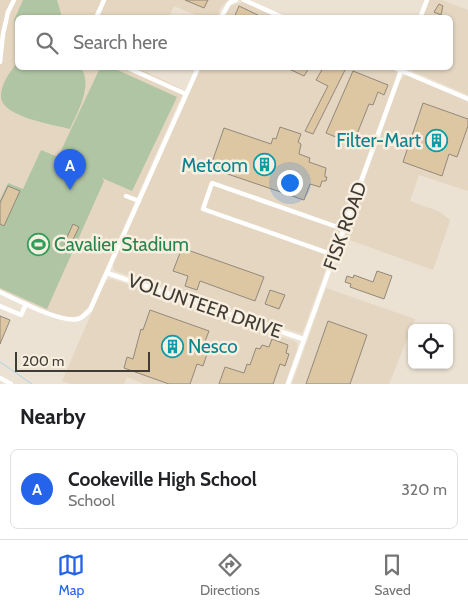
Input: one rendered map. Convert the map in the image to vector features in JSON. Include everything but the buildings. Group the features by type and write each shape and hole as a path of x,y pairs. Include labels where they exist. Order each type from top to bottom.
{"street":[{"path":"0,62 3,34 8,12 14,0"},
{"path":"97,15 104,0"},
{"path":"222,15 229,4 236,0"},
{"path":"244,0 277,15"},
{"path":"421,15 427,0"},
{"path":"132,70 186,94"},
{"path":"0,292 60,318 72,320 80,318 90,310 197,70"},
{"name":"FISK ROAD","path":"288,384 401,70"},
{"path":"403,70 468,99"},
{"path":"334,255 203,209 212,183 343,229"},
{"path":"126,196 139,201"},
{"name":"VOLUNTEER DRIVE","path":"107,273 303,339"},
{"path":"0,306 21,315 26,304"},
{"path":"0,378 10,384"}],"shaded area":[{"path":"0,0 228,0 221,7 218,15 196,15 174,6 170,15 15,15 15,70 142,70 184,90 89,306 80,315 73,317 59,316 0,290"},
{"path":"429,0 442,0 468,10 468,95 411,70 453,70 453,15 424,15"},
{"path":"244,2 273,15 224,15 231,6"},
{"path":"199,70 396,71 397,75 302,334 115,271 113,263"},
{"path":"407,75 468,100 468,191 419,175 410,201 438,211 450,221 433,270 344,238 399,83"},
{"path":"112,279 294,341 297,343 297,349 285,384 144,384 127,377 124,384 71,384 62,381 104,284 107,280"},
{"path":"326,288 415,319 413,324 408,324 408,336 389,384 292,384"}],"green space":[{"path":"23,0 57,0 61,15 16,15"},
{"path":"15,65 15,70 82,70 85,90 70,129 20,115 4,105 1,98 2,88"},
{"path":"99,70 117,70 177,97 132,191 102,178 104,181 47,309 0,288 0,200 8,183 23,189 41,150 58,157"}],"waterway":[{"path":"0,362 32,384"}],"place":[{"name":"Filter-Mart","path":"437,140"},
{"name":"Metcom","path":"264,165"},
{"name":"Cookeville High School","path":"70,190"},
{"name":"Cavalier Stadium","path":"38,244"},
{"name":"Nesco","path":"172,346"}]}
